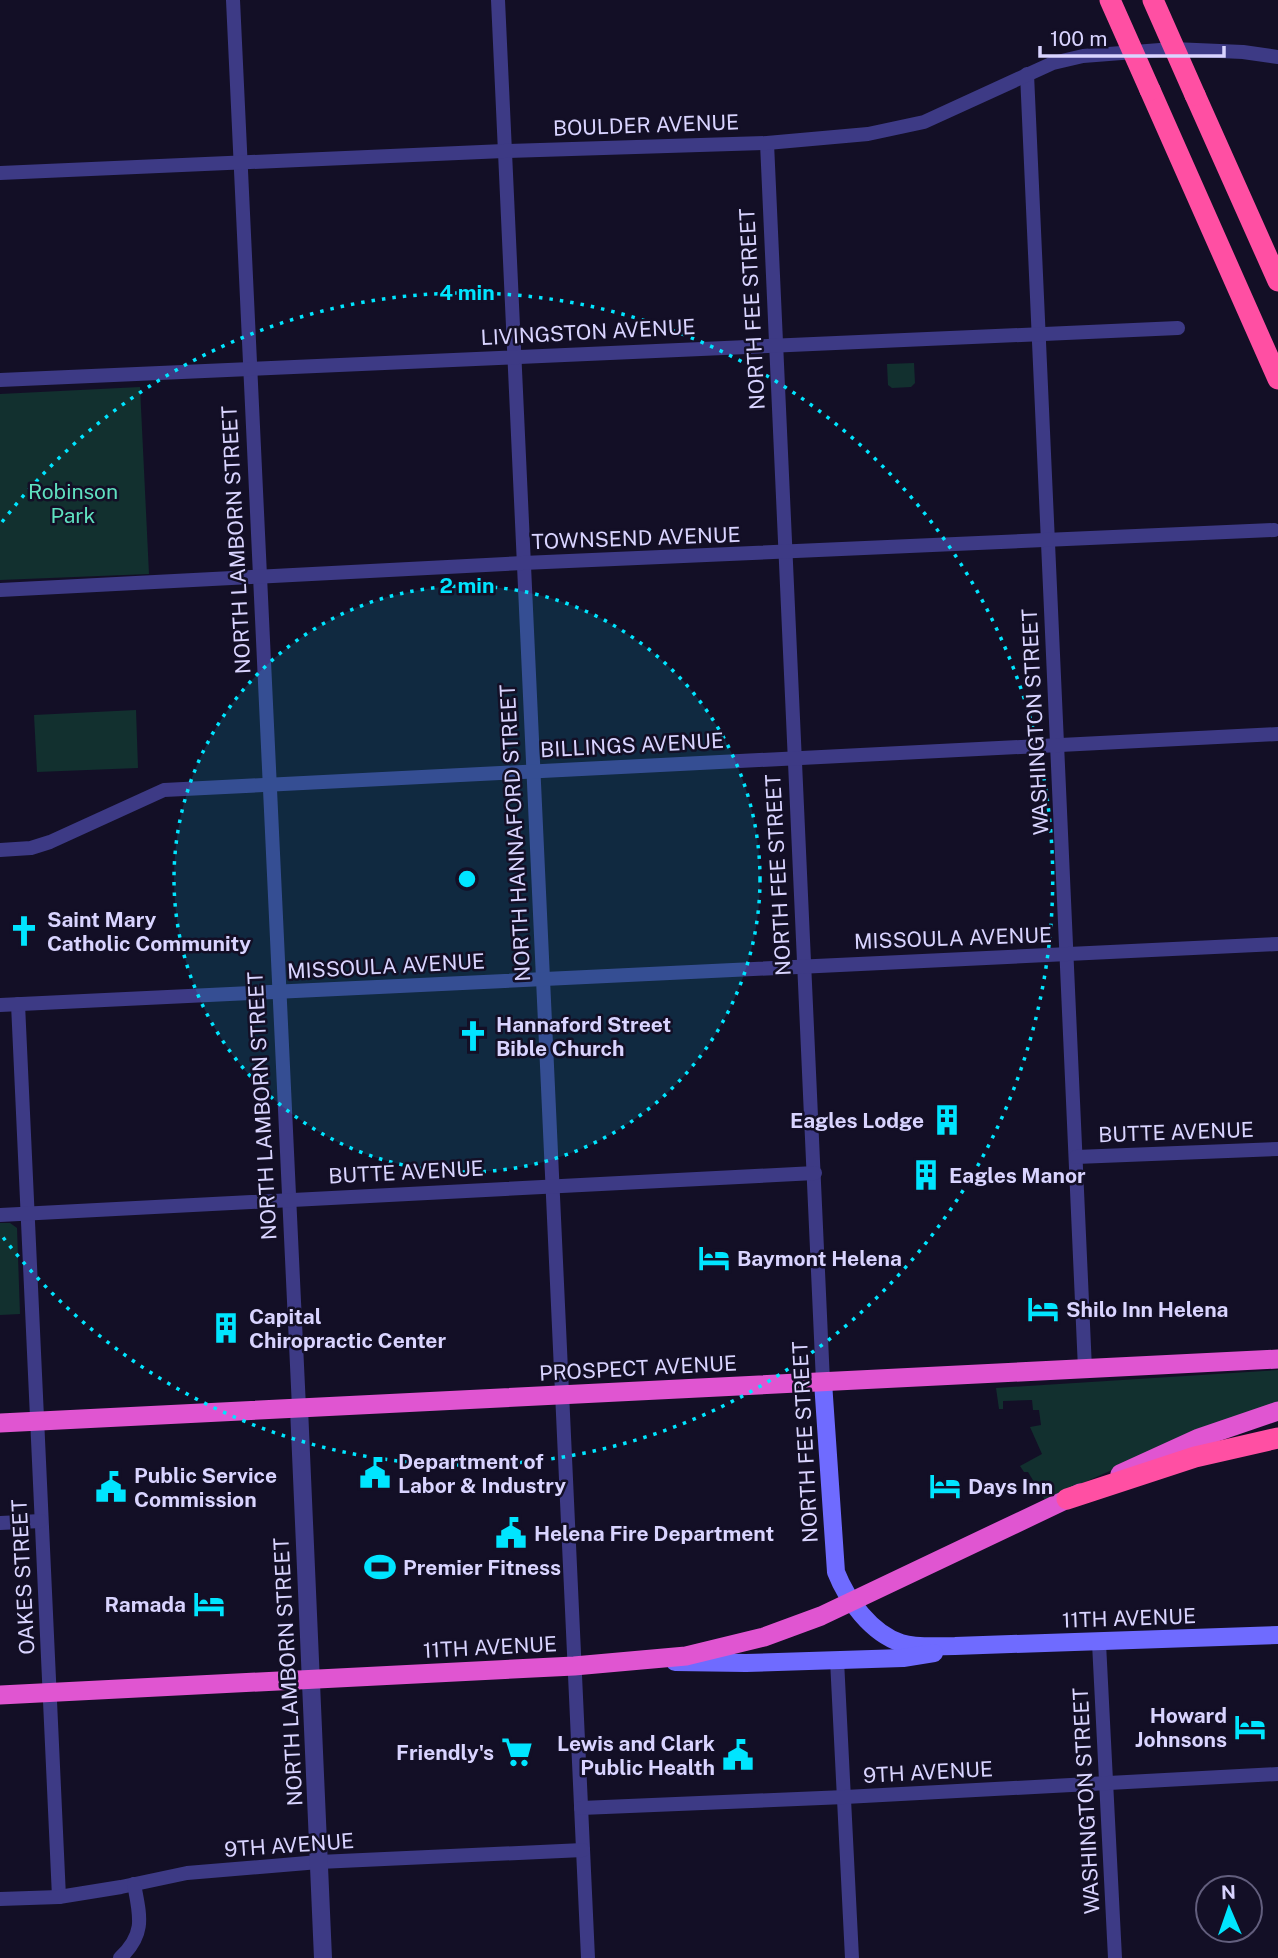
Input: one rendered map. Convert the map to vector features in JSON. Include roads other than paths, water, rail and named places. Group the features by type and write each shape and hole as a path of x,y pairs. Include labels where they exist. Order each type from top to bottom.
{"highway":[{"path":"1110,0 1278,379"},
{"path":"1153,0 1278,281"},
{"name":"PROSPECT AVENUE","path":"0,1423 1278,1359"},
{"path":"633,1662 686,1656 738,1644 792,1627 1187,1444 1278,1411"},
{"path":"1067,1499 1195,1457 1278,1438"},
{"name":"11TH AVENUE","path":"0,1695 633,1662"}],"main road":[{"name":"NORTH FEE STREET","path":"823,1382 836,1572 842,1588 852,1601"},
{"name":"11TH AVENUE","path":"852,1601 877,1629 901,1643 927,1646 1099,1643 1278,1635"},
{"name":"11TH AVENUE","path":"633,1662 746,1663 904,1658 981,1645"}],"street":[{"name":"NORTH LAMBORN STREET","path":"233,0 323,1958"},
{"name":"NORTH HANNAFORD STREET","path":"498,0 588,1958"},
{"name":"BOULDER AVENUE","path":"0,173 505,151 767,143 896,130 924,122 1053,63 1083,56 1152,50 1222,51 1278,57"},
{"name":"WASHINGTON STREET","path":"1027,74 1086,1369"},
{"name":"NORTH FEE STREET","path":"767,143 823,1382"},
{"name":"LIVINGSTON AVENUE","path":"0,380 1178,328"},
{"name":"TOWNSEND AVENUE","path":"0,590 523,563 1274,530"},
{"name":"BILLINGS AVENUE","path":"0,850 31,848 50,842 164,790 795,759 1057,743 1278,734"},
{"name":"MISSOULA AVENUE","path":"0,1005 1278,943"},
{"name":"OAKES STREET","path":"18,1004 58,1896"},
{"name":"BUTTE AVENUE","path":"1076,1157 1278,1149"},
{"name":"BUTTE AVENUE","path":"0,1215 815,1173"},
{"path":"0,1523 41,1521"},
{"name":"WASHINGTON STREET","path":"1099,1643 1115,1958"},
{"path":"837,1660 852,1958"},
{"name":"9TH AVENUE","path":"581,1808 1278,1774"},
{"name":"9TH AVENUE","path":"0,1899 58,1896 187,1873 319,1862 583,1850"},
{"path":"120,1958 136,1938 140,1927 134,1884"}],"place":[{"name":"Saint Mary Catholic Community","path":"24,931"},
{"name":"Hannaford Street Bible Church","path":"473,1036"},
{"name":"Eagles Lodge","path":"947,1120"},
{"name":"Eagles Manor","path":"926,1175"},
{"name":"Baymont Helena","path":"714,1258"},
{"name":"Shilo Inn Helena","path":"1043,1309"},
{"name":"Capital Chiropractic Center","path":"226,1328"},
{"name":"Department of Labor & Industry","path":"375,1473"},
{"name":"Days Inn","path":"945,1486"},
{"name":"Public Service Commission","path":"111,1487"},
{"name":"Helena Fire Department","path":"511,1533"},
{"name":"Premier Fitness","path":"380,1567"},
{"name":"Ramada","path":"209,1604"},
{"name":"Howard Johnsons","path":"1250,1727"},
{"name":"Friendly's","path":"517,1752"},
{"name":"Lewis and Clark Public Health","path":"738,1755"}],"park label":[{"name":"Robinson Park","path":"73,503"}]}
